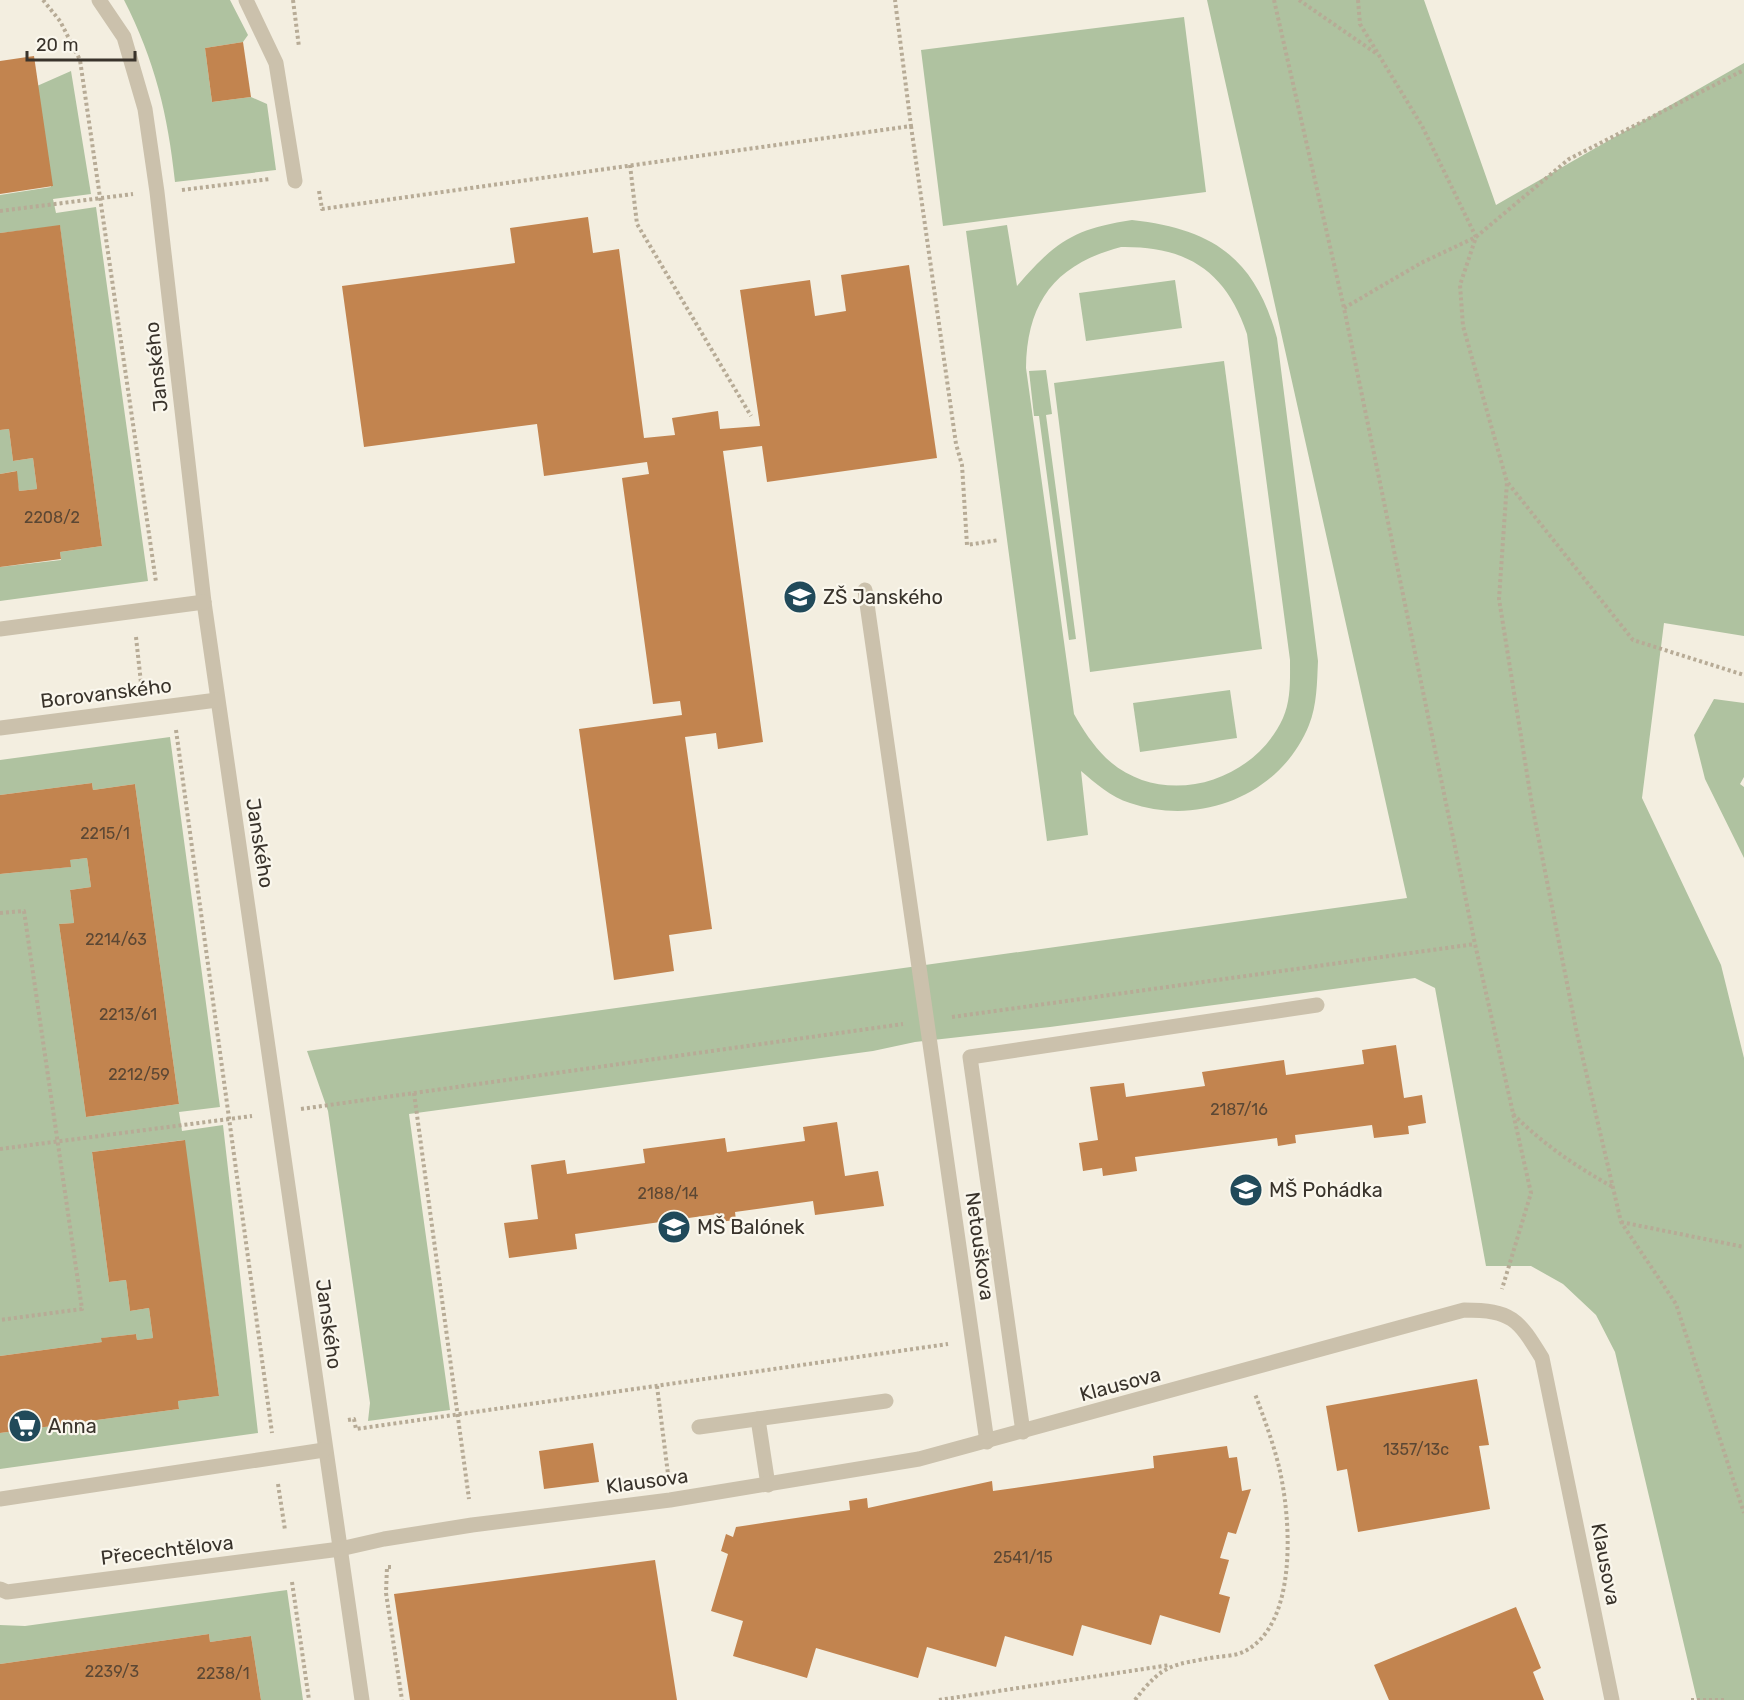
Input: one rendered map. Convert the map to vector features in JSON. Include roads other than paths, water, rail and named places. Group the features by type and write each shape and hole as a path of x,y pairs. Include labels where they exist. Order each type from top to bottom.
{"street":[{"name":"Janského","path":"99,0 124,37 145,109 157,192 217,700 279,1113 324,1450 362,1700"},
{"path":"246,0 276,63 295,181"},
{"name":"Netouškova","path":"865,590 987,1442"},
{"path":"0,629 204,602"},
{"name":"Borovanského","path":"0,728 217,700"},
{"path":"1023,1432 970,1057 1317,1005"},
{"name":"Klausova","path":"340,1549 384,1539 472,1525 670,1500 919,1460 1464,1310 1495,1310 1522,1326 1542,1358 1612,1700"},
{"path":"699,1427 886,1401"},
{"path":"758,1419 768,1485"},
{"path":"0,1499 324,1450"},
{"name":"Přecechtělova","path":"0,1590 8,1592 340,1549"}],"place":[{"name":"ZŠ Janského","path":"800,597"},
{"name":"MŠ Pohádka","path":"1246,1190"},
{"name":"MŠ Balónek","path":"674,1227"},
{"name":"Anna","path":"25,1426"}]}
